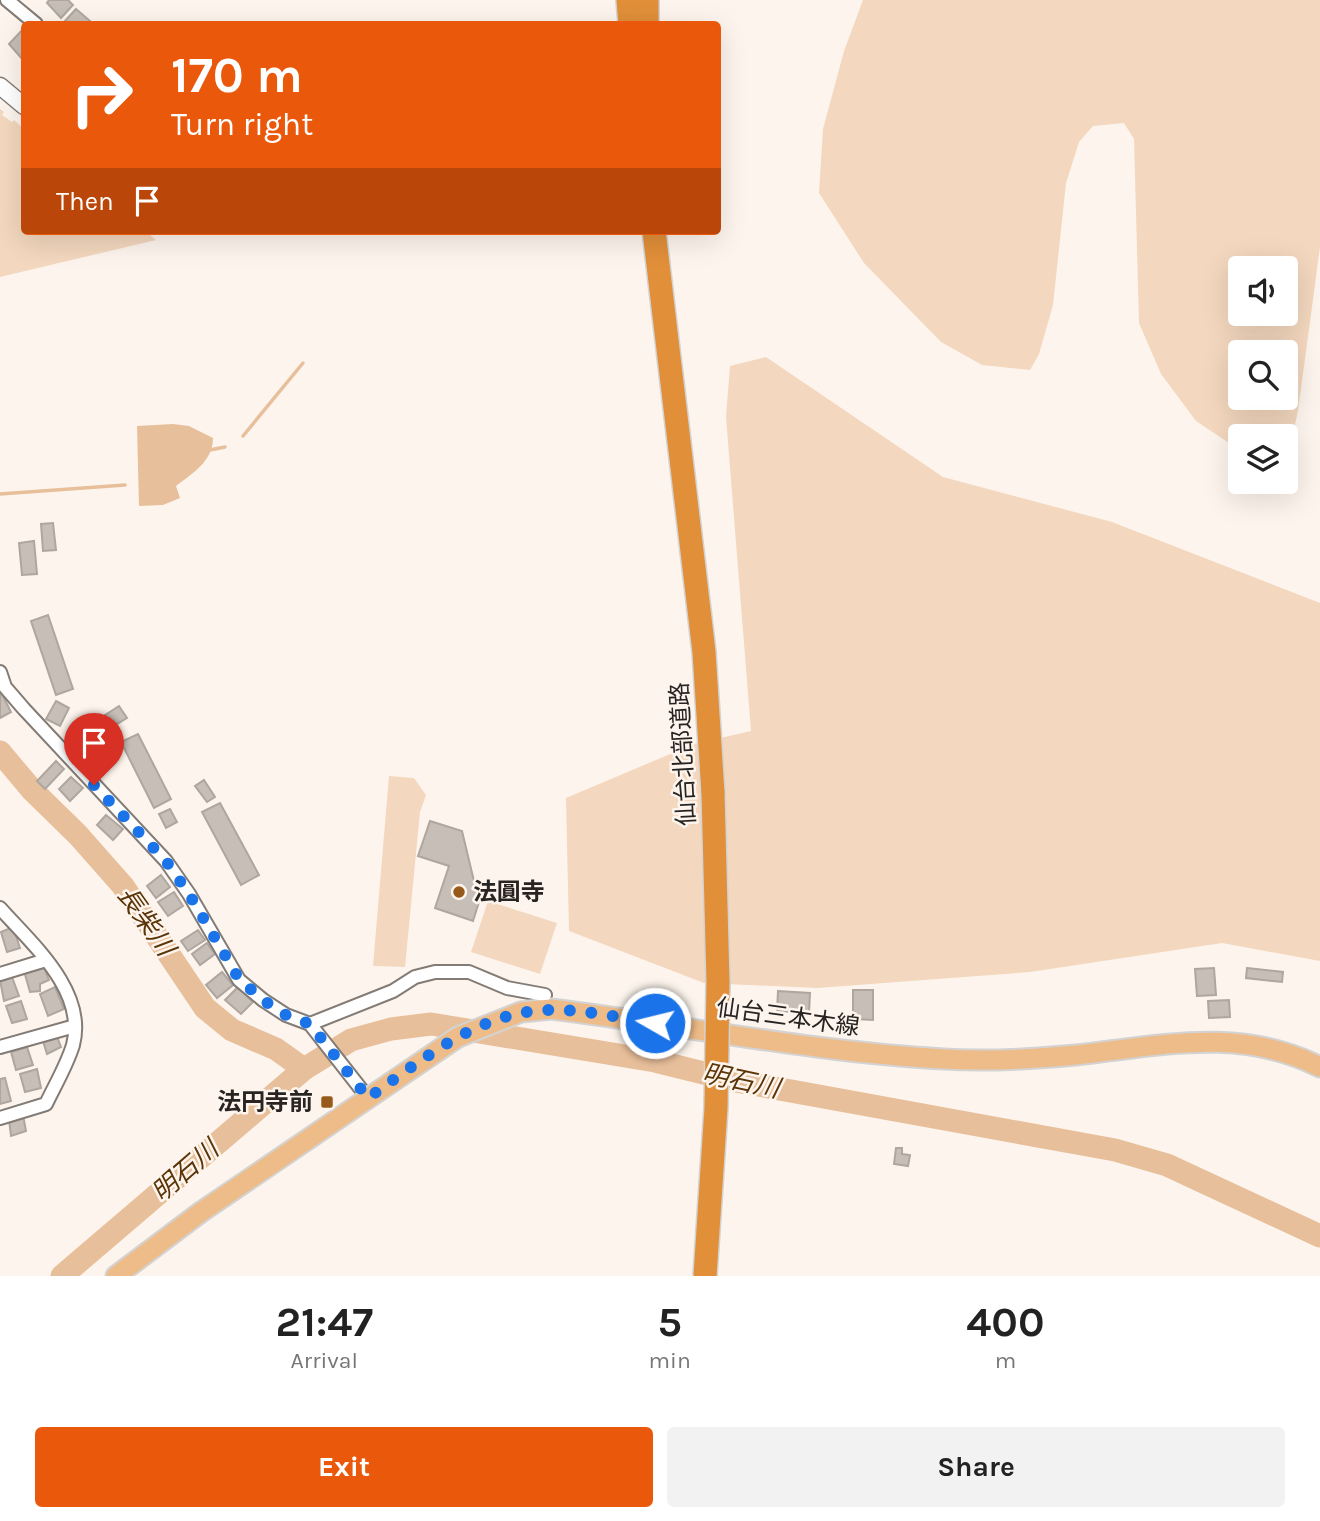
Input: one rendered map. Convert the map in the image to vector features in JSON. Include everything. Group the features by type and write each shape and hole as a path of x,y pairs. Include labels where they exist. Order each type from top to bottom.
{"highway":[{"path":"628,0 630,21"},
{"path":"647,0 647,21"},
{"name":"仙台北部道路","path":"655,236 704,652 713,793 718,982 716,1108 705,1276"}],"main road":[{"name":"仙台三本木線","path":"116,1276 201,1212 434,1052 458,1037 521,1012 551,1009 898,1056 1005,1060 1199,1041 1236,1043 1268,1048 1320,1067"}],"street":[{"path":"7,0 32,21"},
{"path":"0,86 21,104"},
{"path":"0,672 5,687 24,709 166,861 189,894 239,979 286,1015 310,1024 368,1098"},
{"path":"0,908 61,978 75,1026 72,1045 46,1104 0,1118"},
{"path":"0,974 46,960"},
{"path":"310,1024 393,991 415,977 435,972 469,972 507,988 545,995"},
{"path":"0,1047 75,1026"}],"shaded area":[{"path":"863,0 1320,0 1320,247 1298,411 1295,424 1228,424 1228,442 1196,421 1161,374 1139,323 1134,139 1124,123 1093,126 1079,142 1066,183 1053,305 1039,354 1030,370 982,365 941,342 864,263 819,193 823,129 844,51"},
{"path":"0,109 4,112 2,115 21,126 21,235 150,235 156,240 0,277"},
{"path":"766,357 943,477 1112,522 1320,603 1320,961 1222,943 1030,972 817,988 704,983 569,931 566,798 694,744 751,731 726,417 730,366"},
{"path":"137,426 189,426 213,438 210,453 201,466 176,486 180,498 163,505 139,506"},
{"path":"389,776 414,778 426,795 420,812 405,967 373,966"},
{"path":"488,901 557,923 540,974 471,952"}],"building":[{"path":"49,0 68,0 73,5 61,18 47,3"},
{"path":"76,9 90,21 65,21"},
{"path":"21,31 21,58 9,44"},
{"path":"53,523 56,550 43,551 41,524"},
{"path":"34,541 37,574 22,575 19,543"},
{"path":"48,615 73,689 56,695 31,621"},
{"path":"0,690 11,712 0,718"},
{"path":"56,701 69,708 60,726 46,719"},
{"path":"119,706 127,718 112,727 105,715"},
{"path":"138,734 171,799 154,808 121,742"},
{"path":"56,761 64,769 45,789 37,781"},
{"path":"71,777 83,788 70,801 59,789"},
{"path":"204,780 215,797 207,802 195,786"},
{"path":"220,803 259,875 241,885 202,812"},
{"path":"170,809 177,822 166,828 159,814"},
{"path":"106,815 123,829 113,840 97,825"},
{"path":"430,821 462,831 479,902 473,921 435,908 449,866 418,856"},
{"path":"161,875 170,887 156,898 147,886"},
{"path":"174,892 183,906 168,916 158,902"},
{"path":"13,927 20,948 7,952 1,932"},
{"path":"198,930 205,940 188,951 181,941"},
{"path":"207,943 215,954 200,965 192,954"},
{"path":"43,965 49,980 40,984 40,991 30,992 24,971"},
{"path":"1214,968 1216,995 1197,996 1195,969"},
{"path":"1247,968 1283,972 1282,982 1246,978"},
{"path":"222,972 233,985 217,998 206,985"},
{"path":"12,977 19,996 4,1001 0,980"},
{"path":"55,987 64,1009 48,1016 40,994"},
{"path":"238,987 253,1002 241,1014 225,1000"},
{"path":"853,990 873,990 873,1020 855,1019"},
{"path":"778,991 810,993 809,1013 777,1011"},
{"path":"1229,1000 1230,1017 1209,1018 1208,1001"},
{"path":"21,1001 27,1019 12,1023 6,1006"},
{"path":"56,1034 61,1047 47,1054 42,1038"},
{"path":"27,1047 33,1065 16,1070 11,1052"},
{"path":"37,1069 41,1088 25,1092 20,1074"},
{"path":"5,1078 11,1101 0,1104 0,1079"},
{"path":"23,1115 26,1131 11,1136 9,1120"},
{"path":"896,1148 902,1148 902,1154 910,1155 908,1166 894,1164"}],"waterway":[{"path":"243,436 303,363"},
{"path":"210,450 225,447"},
{"path":"0,494 125,485"},
{"name":"長柴川","path":"0,752 32,790 78,835 123,886 205,1008 232,1030 276,1049 304,1069"},
{"name":"明石川","path":"62,1276 304,1069 351,1040 391,1029 431,1024 655,1061 736,1081 1115,1150 1167,1165 1320,1236"}],"place":[{"name":"法圓寺","path":"459,892"},
{"name":"法円寺前","path":"327,1102"}],"route":[{"path":"94,785 166,861 189,894 239,979 286,1015 310,1024 368,1098 458,1037 521,1012 551,1009 655,1023"}]}
